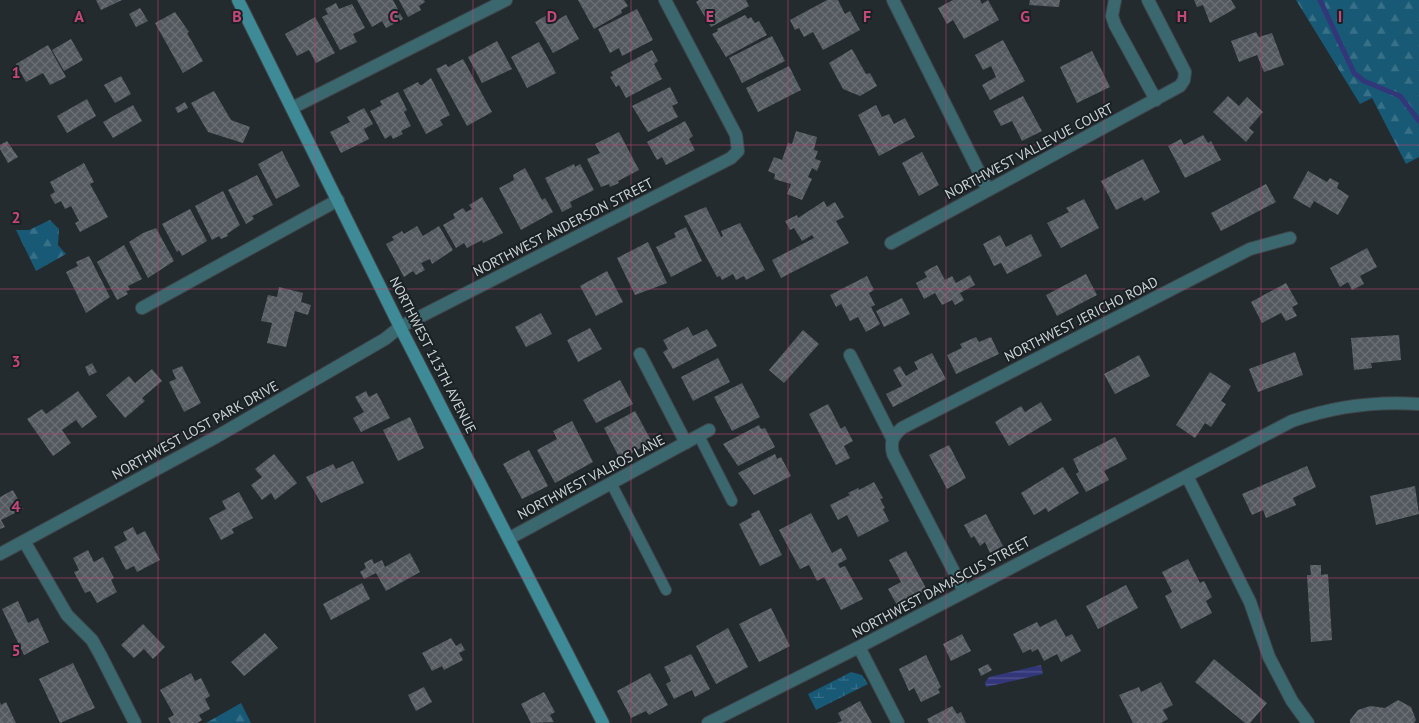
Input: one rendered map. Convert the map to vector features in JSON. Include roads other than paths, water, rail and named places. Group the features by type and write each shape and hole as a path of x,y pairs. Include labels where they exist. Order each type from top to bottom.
{"street":[{"name":"NORTHWEST 113TH AVENUE","path":"238,0 400,327 510,538 603,723"},
{"path":"292,108 506,0"},
{"name":"NORTHWEST ANDERSON STREET","path":"400,327 719,164 738,151 736,135 665,0"},
{"path":"893,0 988,190"},
{"path":"1115,0 1112,16 1115,25 1156,100"},
{"name":"NORTHWEST VALLEVUE COURT","path":"891,243 1180,86 1186,72 1148,0"},
{"path":"142,308 338,200"},
{"name":"NORTHWEST JERICHO ROAD","path":"892,438 902,428 1241,254 1290,238"},
{"name":"NORTHWEST LOST PARK DRIVE","path":"0,554 259,413 385,340 400,327"},
{"name":"NORTHWEST VALROS LANE","path":"640,354 686,443"},
{"path":"850,355 892,438 893,454 964,591"},
{"name":"NORTHWEST DAMASCUS STREET","path":"708,723 859,647 1292,421 1316,413 1371,404 1419,404"},
{"name":"NORTHWEST VALROS LANE","path":"510,538 704,433"},
{"path":"1187,476 1252,607 1269,658 1292,701 1308,723"},
{"path":"24,541 67,616 92,640 135,723"},
{"path":"859,647 898,723"}],"lane":[{"path":"704,433 732,502"},
{"path":"611,483 666,590"}],"waterway":[{"path":"1320,0 1354,73 1364,81 1400,96 1419,121"}]}
